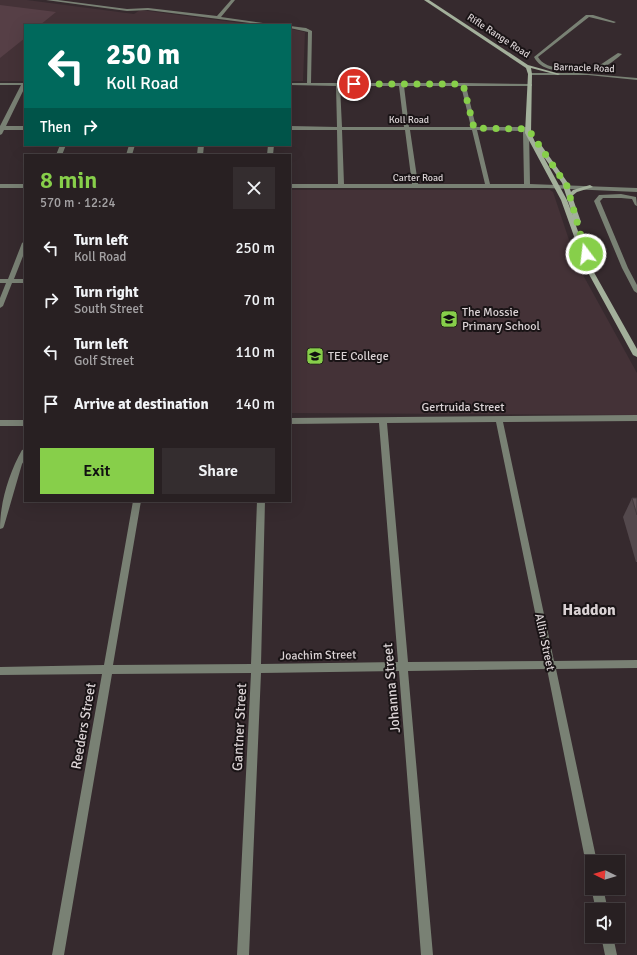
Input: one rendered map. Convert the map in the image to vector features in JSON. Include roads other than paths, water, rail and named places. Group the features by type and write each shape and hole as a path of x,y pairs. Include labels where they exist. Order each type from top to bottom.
{"main road":[{"name":"Rifle Range Road","path":"426,0 527,66 530,74 529,131"},
{"path":"527,66 558,74"},
{"path":"529,131 566,185 586,254 637,346"},
{"path":"529,131 557,185 572,221 578,244 588,267 637,355"},
{"path":"570,195 575,191 590,187"}],"street":[{"path":"48,0 73,1 127,10 148,9 267,24"},
{"path":"218,18 233,0"},
{"path":"614,22 588,16 536,57 538,61 547,66 575,72 595,70 620,54"},
{"path":"291,27 310,31 309,84"},
{"name":"Barnacle Road","path":"530,74 558,74 575,72 637,80"},
{"path":"0,84 24,84"},
{"path":"291,84 530,85"},
{"path":"338,84 341,186"},
{"path":"401,84 415,186"},
{"path":"463,84 488,186"},
{"path":"0,134 24,86"},
{"path":"2,128 24,128"},
{"name":"Koll Road","path":"291,128 474,128 529,131"},
{"name":"Rifle Range Road","path":"527,186 529,131"},
{"path":"566,185 616,184 637,186"},
{"path":"566,185 637,190"},
{"name":"Carter Road","path":"291,186 566,185"},
{"path":"0,186 24,186"},
{"path":"637,204 634,198 621,196 601,196 597,201 622,262 637,291"},
{"path":"0,306 24,246"},
{"path":"0,281 24,281"},
{"name":"Gertruida Street","path":"291,420 637,418"},
{"name":"Allin Street","path":"499,419 590,855"},
{"name":"Johanna Street","path":"382,420 404,667 427,955"},
{"path":"0,423 24,423"},
{"path":"0,526 18,464 24,454"},
{"name":"Reeders Street","path":"58,955 137,502"},
{"name":"Gantner Street","path":"243,955 256,668 261,502"},
{"name":"Joachim Street","path":"0,671 637,664"},
{"path":"608,943 611,955"}],"place":[{"name":"The Mossie Primary School","path":"449,319"},
{"name":"TEE College","path":"315,356"}],"district":[{"name":"Haddon","path":"589,609"}]}
